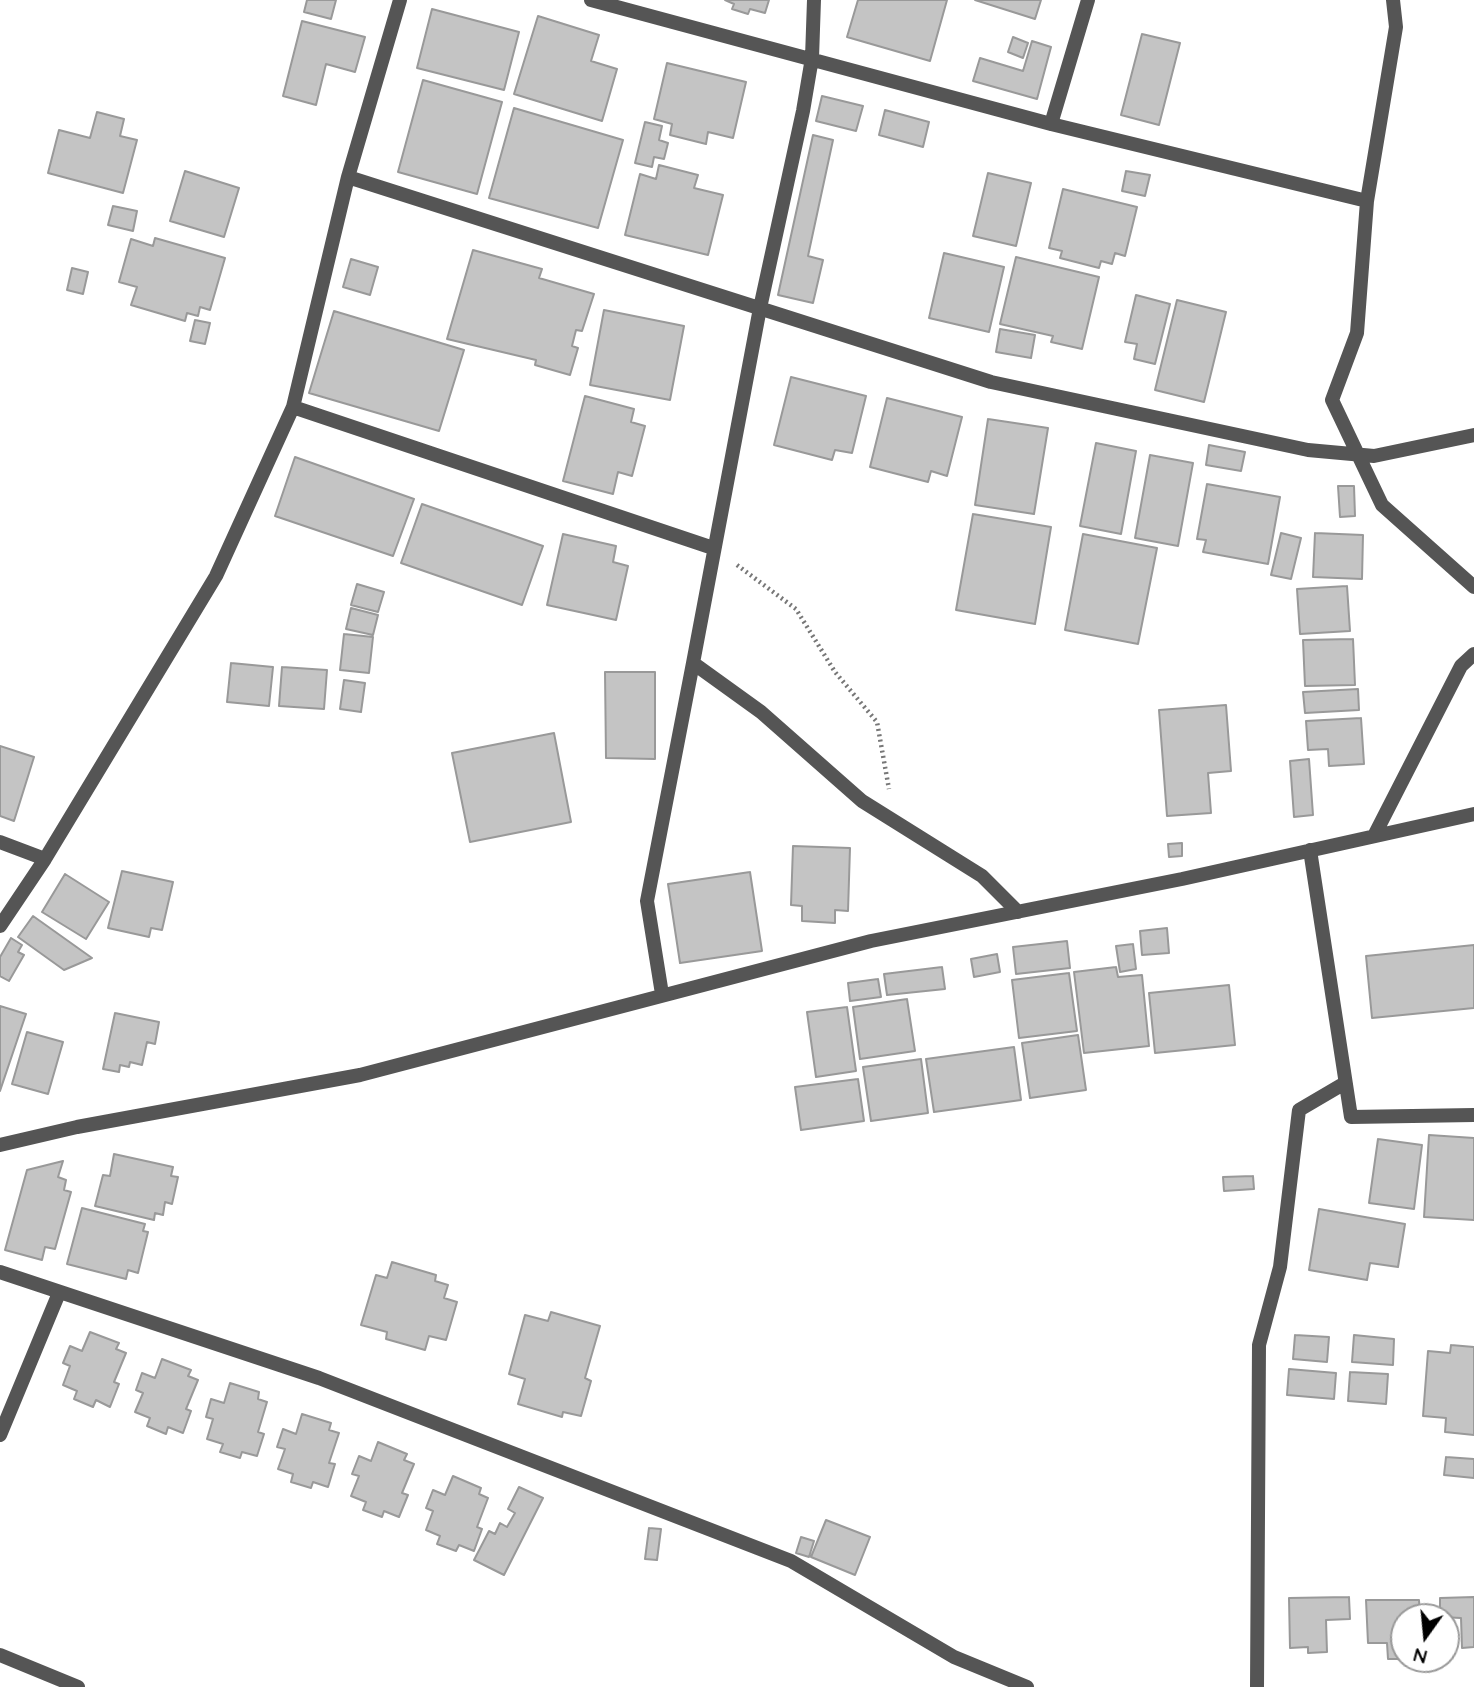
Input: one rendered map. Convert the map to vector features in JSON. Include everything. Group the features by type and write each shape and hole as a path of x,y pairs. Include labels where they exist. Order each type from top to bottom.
{"street":[{"path":"0,926 45,859 216,576 293,407 348,177 400,0"},
{"path":"591,0 1051,124 1367,201"},
{"path":"662,995 647,901 713,548 812,58 814,0"},
{"path":"1051,124 1088,0"},
{"path":"1393,0 1395,27 1367,201 1357,333 1332,400 1382,505 1474,587"},
{"path":"348,177 991,382 1308,450 1374,456 1474,435"},
{"path":"293,407 713,548"},
{"path":"1374,836 1461,666 1474,654"},
{"path":"693,663 761,712 862,801 982,876 1018,912"},
{"path":"0,1145 77,1126 360,1075 871,941 1474,814"},
{"path":"0,842 45,859"},
{"path":"1310,850 1329,958 1351,1117 1474,1115"},
{"path":"1257,1687 1259,1345 1280,1267 1300,1110 1345,1083"},
{"path":"0,1272 319,1378 790,1561 954,1657 1027,1687"},
{"path":"0,1435 60,1293"},
{"path":"0,1655 78,1687"}],"path":[{"path":"713,548 796,609 835,672 877,722 894,821"}],"building":[{"path":"307,0 336,0 331,19 304,12"},
{"path":"725,0 769,0 765,13 750,9 748,14 732,9 734,4"},
{"path":"858,0 947,0 930,61 847,37"},
{"path":"975,0 1041,0 1035,19"},
{"path":"432,9 519,32 504,90 417,68"},
{"path":"538,16 599,35 591,61 617,69 602,121 514,94"},
{"path":"302,21 365,37 355,72 326,64 316,105 283,96"},
{"path":"1142,34 1180,43 1159,125 1121,115"},
{"path":"1013,37 1028,43 1023,58 1008,52"},
{"path":"1032,41 1051,47 1037,99 973,81 980,58 1023,71"},
{"path":"667,63 746,82 733,138 708,132 706,144 670,135 672,124 654,119"},
{"path":"423,80 502,102 477,194 398,172"},
{"path":"822,96 863,106 856,131 816,121"},
{"path":"514,108 623,140 598,228 489,198"},
{"path":"885,110 929,122 923,147 879,135"},
{"path":"97,112 124,119 120,136 137,140 123,193 48,173 59,130 90,138"},
{"path":"645,122 662,126 659,140 668,143 664,159 654,157 652,167 635,163"},
{"path":"813,135 833,140 808,256 823,260 813,303 778,295"},
{"path":"659,165 698,175 694,188 723,195 708,255 625,235 640,174 656,179"},
{"path":"185,171 239,188 224,237 170,221"},
{"path":"1126,171 1150,175 1145,196 1122,191"},
{"path":"988,173 1031,183 1016,246 973,236"},
{"path":"1063,189 1137,207 1125,256 1115,253 1112,264 1101,261 1099,268 1060,258 1062,251 1049,248"},
{"path":"113,206 137,211 133,231 108,225"},
{"path":"155,238 225,258 210,310 200,307 198,316 187,313 185,321 131,305 137,287 119,282 131,239 153,246"},
{"path":"473,250 542,269 539,278 594,294 582,331 576,330 572,346 578,348 570,375 535,365 536,360 447,339"},
{"path":"944,253 1004,267 989,332 929,318"},
{"path":"1016,257 1099,277 1082,349 1051,342 1053,336 1000,324"},
{"path":"351,259 378,267 370,295 343,287"},
{"path":"72,268 88,272 83,294 67,290"},
{"path":"1136,295 1170,304 1155,364 1134,359 1137,344 1125,342"},
{"path":"1177,300 1226,312 1204,402 1155,390"},
{"path":"604,310 684,326 670,400 590,385"},
{"path":"334,311 464,350 439,431 309,393"},
{"path":"195,320 210,323 205,344 190,341"},
{"path":"1000,329 1035,335 1031,358 996,352"},
{"path":"791,377 866,396 852,453 835,450 832,460 774,445"},
{"path":"585,396 634,409 631,422 645,426 632,476 618,472 613,494 563,481"},
{"path":"887,398 962,417 947,476 931,471 928,482 870,467"},
{"path":"988,419 1048,428 1034,514 975,505"},
{"path":"1096,443 1136,451 1121,534 1080,526"},
{"path":"1209,445 1245,452 1241,471 1206,465"},
{"path":"1150,455 1193,463 1178,546 1135,538"},
{"path":"295,457 414,499 393,556 275,516"},
{"path":"1207,484 1280,497 1268,564 1203,552 1206,540 1197,539"},
{"path":"1338,486 1354,486 1355,516 1340,517"},
{"path":"422,504 543,546 522,605 401,563"},
{"path":"973,514 1051,527 1035,624 956,610"},
{"path":"1281,533 1301,538 1291,579 1271,575"},
{"path":"1315,533 1363,535 1362,579 1313,577"},
{"path":"563,534 616,546 613,562 628,566 616,620 547,605"},
{"path":"1083,534 1157,548 1138,644 1065,630"},
{"path":"357,584 384,592 378,612 351,605"},
{"path":"1347,586 1350,631 1300,634 1297,589"},
{"path":"351,608 378,615 373,635 346,629"},
{"path":"344,634 373,637 369,673 340,670"},
{"path":"1353,639 1355,685 1305,686 1303,640"},
{"path":"231,663 273,667 269,706 227,702"},
{"path":"282,667 327,670 324,709 279,706"},
{"path":"605,672 655,672 655,759 606,758"},
{"path":"344,680 365,683 361,712 340,709"},
{"path":"1358,689 1359,710 1305,713 1303,692"},
{"path":"1226,705 1231,771 1208,773 1211,813 1167,816 1159,710"},
{"path":"1361,718 1364,764 1329,766 1328,749 1308,750 1306,721"},
{"path":"554,733 571,822 470,842 452,753"},
{"path":"0,746 34,757 14,821 0,816"},
{"path":"1309,759 1313,815 1294,817 1290,761"},
{"path":"1182,843 1182,856 1169,857 1168,844"},
{"path":"793,846 850,848 848,911 835,910 835,923 802,921 802,906 791,905"},
{"path":"122,871 173,882 162,930 151,928 149,937 108,928"},
{"path":"750,872 762,951 680,963 668,884"},
{"path":"65,874 109,902 86,939 42,912"},
{"path":"33,916 92,958 64,970 18,937"},
{"path":"1167,928 1169,953 1142,955 1140,931"},
{"path":"11,938 22,945 18,952 24,955 9,981 0,976 0,957"},
{"path":"1067,941 1070,968 1016,974 1013,947"},
{"path":"1133,944 1136,969 1120,972 1116,946"},
{"path":"1474,945 1474,1008 1372,1018 1366,956"},
{"path":"997,954 1000,972 974,977 971,959"},
{"path":"942,967 945,989 887,995 884,974"},
{"path":"1116,967 1118,977 1142,975 1149,1046 1084,1053 1074,972"},
{"path":"1069,973 1077,1031 1019,1038 1012,980"},
{"path":"878,979 881,997 850,1001 848,983"},
{"path":"1229,985 1235,1045 1155,1053 1149,993"},
{"path":"907,999 915,1051 860,1059 853,1007"},
{"path":"0,1006 26,1014 0,1091"},
{"path":"847,1007 856,1071 816,1077 807,1012"},
{"path":"115,1013 159,1022 155,1044 147,1042 142,1065 130,1062 129,1067 120,1065 119,1072 103,1069"},
{"path":"27,1032 63,1042 48,1094 12,1084"},
{"path":"1078,1035 1086,1090 1030,1098 1022,1043"},
{"path":"1014,1047 1021,1100 934,1112 926,1059"},
{"path":"921,1059 928,1113 871,1121 863,1067"},
{"path":"858,1079 864,1121 801,1130 795,1087"},
{"path":"1429,1135 1474,1138 1474,1220 1424,1217"},
{"path":"1378,1139 1422,1145 1414,1209 1369,1203"},
{"path":"114,1154 173,1167 171,1176 178,1177 172,1204 165,1202 163,1215 155,1213 154,1220 95,1206 103,1175 110,1176"},
{"path":"63,1161 58,1177 66,1180 64,1190 71,1192 55,1249 45,1247 42,1260 5,1250 27,1170"},
{"path":"1253,1176 1254,1189 1224,1191 1223,1177"},
{"path":"82,1208 145,1224 143,1231 148,1232 138,1273 128,1270 126,1279 67,1264"},
{"path":"1319,1209 1405,1224 1398,1267 1370,1263 1367,1280 1309,1270"},
{"path":"392,1262 436,1275 435,1281 448,1285 444,1298 457,1302 446,1340 429,1336 425,1350 386,1339 387,1332 361,1325 376,1275 387,1278"},
{"path":"551,1312 600,1326 585,1378 591,1381 581,1416 563,1412 562,1417 518,1404 525,1379 509,1374 525,1315 548,1321"},
{"path":"90,1332 119,1343 116,1349 126,1353 114,1382 119,1384 110,1407 96,1400 93,1407 74,1399 77,1391 63,1385 70,1366 63,1363 70,1346 82,1351"},
{"path":"1295,1335 1329,1337 1327,1362 1293,1359"},
{"path":"1354,1335 1394,1339 1393,1365 1352,1362"},
{"path":"1451,1345 1474,1347 1474,1435 1445,1432 1446,1418 1423,1416 1428,1351 1450,1353"},
{"path":"162,1359 191,1370 188,1376 198,1380 186,1409 191,1411 183,1433 168,1427 166,1434 147,1426 150,1418 135,1412 143,1393 136,1390 142,1373 155,1378"},
{"path":"1289,1369 1336,1373 1334,1399 1287,1395"},
{"path":"1350,1372 1388,1374 1386,1404 1348,1401"},
{"path":"230,1383 259,1392 258,1399 267,1402 258,1432 264,1434 257,1456 242,1452 240,1458 220,1452 223,1444 207,1439 213,1419 206,1417 211,1399 224,1403"},
{"path":"302,1414 331,1423 329,1430 339,1433 329,1463 335,1464 328,1487 313,1482 311,1488 291,1482 293,1474 278,1469 285,1449 277,1447 283,1429 296,1434"},
{"path":"378,1442 407,1454 404,1460 414,1464 402,1493 408,1495 399,1517 384,1511 382,1517 363,1510 366,1502 351,1496 359,1476 352,1474 359,1456 371,1461"},
{"path":"1446,1457 1474,1459 1474,1478 1444,1475"},
{"path":"453,1476 481,1488 479,1494 488,1498 477,1527 482,1529 474,1551 459,1545 456,1551 437,1544 440,1536 426,1530 433,1511 426,1508 433,1490 445,1495"},
{"path":"519,1487 543,1498 504,1575 474,1560 489,1531 495,1534 500,1523 507,1527 515,1513 508,1509"},
{"path":"826,1520 870,1537 855,1575 811,1557"},
{"path":"649,1528 661,1529 657,1560 645,1559"},
{"path":"801,1537 814,1541 809,1557 796,1553"},
{"path":"1349,1597 1350,1619 1326,1620 1327,1652 1308,1653 1308,1647 1290,1648 1289,1598"},
{"path":"1474,1597 1474,1647 1462,1648 1460,1603 1440,1603 1440,1598"},
{"path":"1366,1600 1419,1600 1419,1603 1390,1603 1390,1659 1387,1643 1368,1643"}]}
